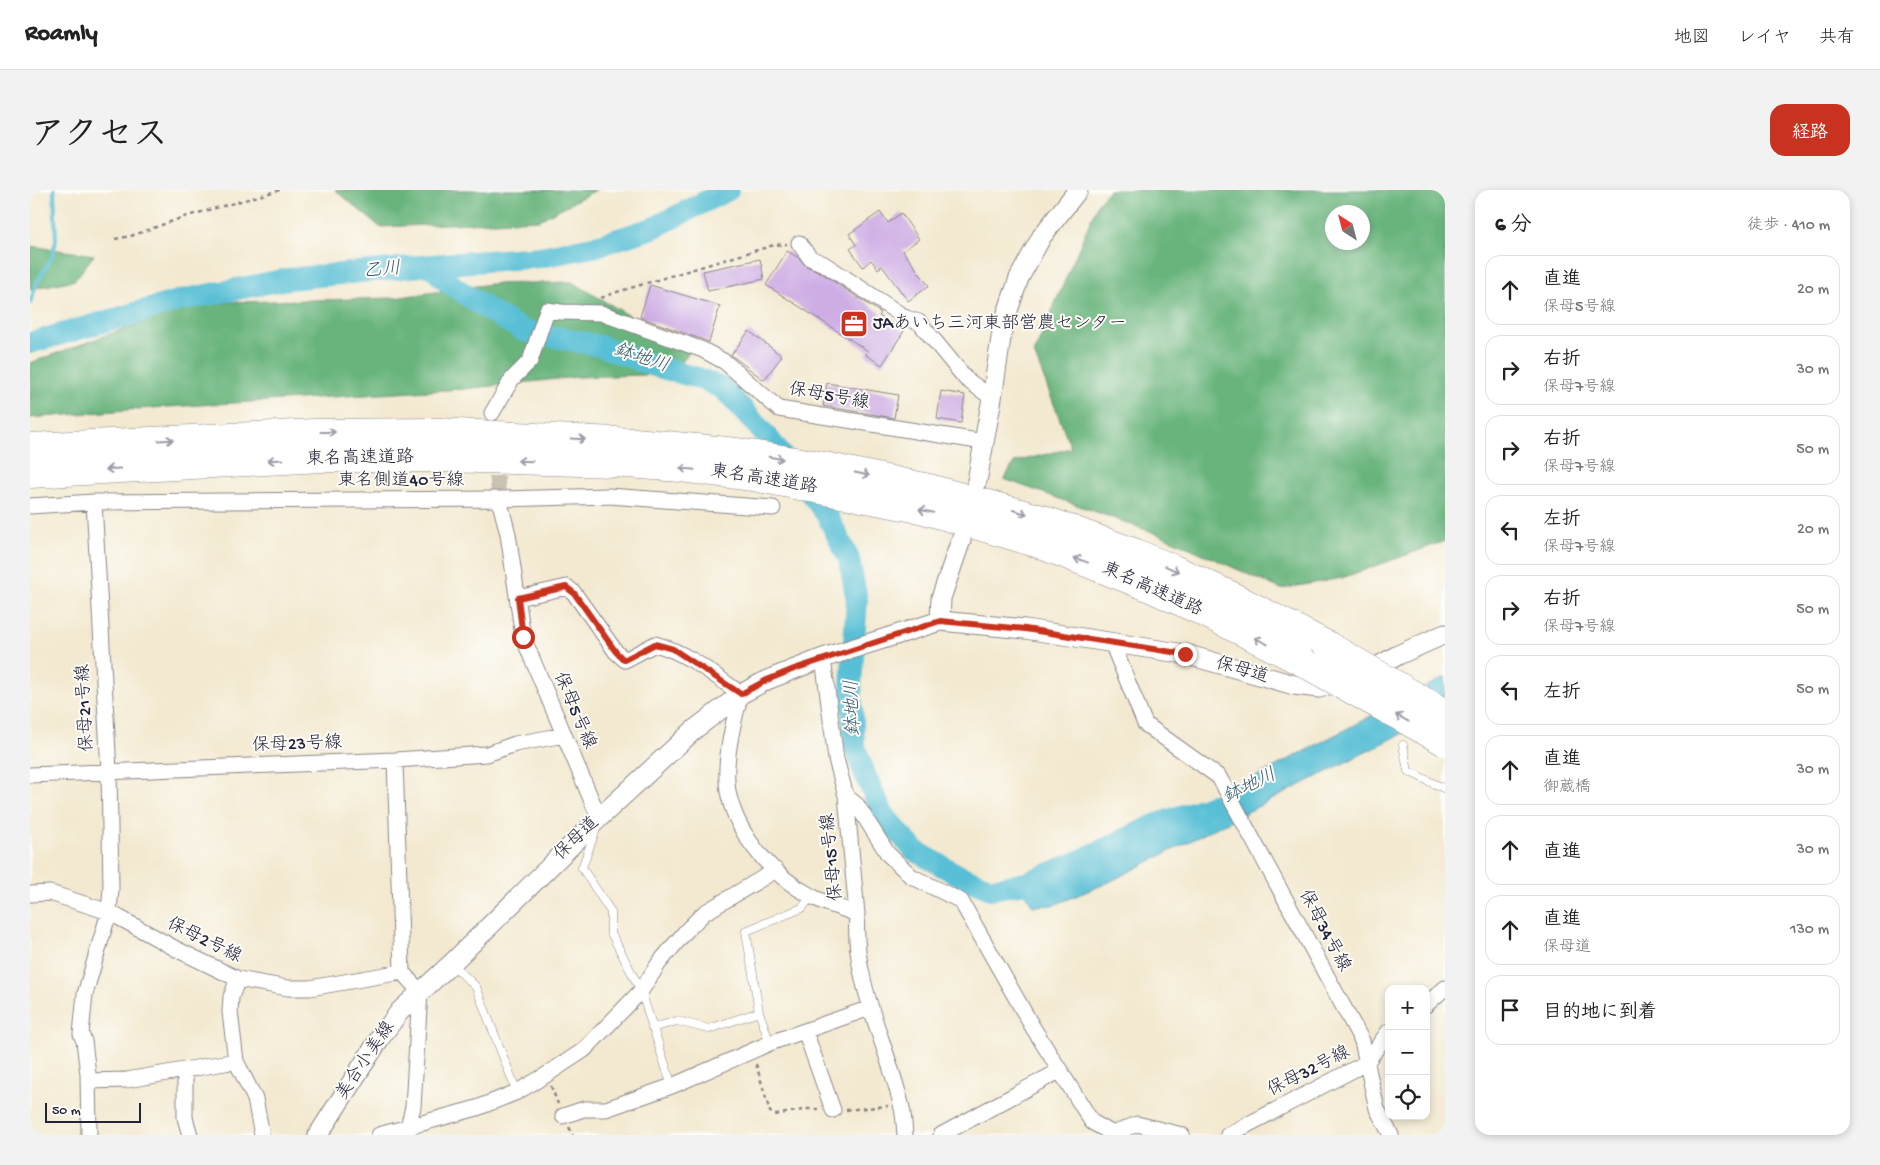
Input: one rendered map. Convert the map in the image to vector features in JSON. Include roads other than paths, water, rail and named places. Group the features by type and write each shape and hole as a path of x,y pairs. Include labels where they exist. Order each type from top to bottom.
{"highway":[{"name":"東名高速道路","path":"30,447 315,432 439,432 635,442 737,452 814,464 929,488 988,503 1077,531 1136,553 1238,599 1327,645 1445,713"},
{"name":"東名高速道路","path":"30,474 323,458 444,458 614,463 753,476 924,510 1036,544 1148,587 1201,611 1304,663 1445,742"}],"street":[{"path":"977,482 1003,325 1018,278 1042,236 1078,190"},
{"path":"799,243 810,258 824,264 906,318 919,322 966,379 992,398"},
{"name":"保母5号線","path":"492,413 512,378 530,361 547,310 561,312 600,306 703,350 725,362 779,409 984,442"},
{"name":"東名側道40号線","path":"30,506 94,502 499,499 609,496 772,508"},
{"name":"保母5号線","path":"499,499 508,534 523,637 599,818"},
{"name":"保母21号線","path":"89,1135 88,1081 84,1041 81,1034 84,994 109,912 111,888 108,771 94,502"},
{"path":"940,621 941,598 961,540"},
{"path":"518,598 566,587 574,593 616,652 624,660 655,644 673,649 741,694 733,723 727,764 728,795 738,820 758,854 784,877 811,897 857,914"},
{"name":"保母道","path":"420,992 452,964 599,818 696,729 741,694 767,680 830,656 940,621 1025,629 1185,654 1294,685 1319,688 1361,676 1398,655 1445,634"},
{"name":"保母34号線","path":"1112,644 1145,724 1219,776 1362,1041 1366,1064"},
{"name":"保母15号線","path":"830,656 836,759 846,796 857,914 856,932 870,1008 902,1106 905,1135"},
{"name":"保母23号線","path":"30,775 395,760 487,754 515,744 564,735"},
{"path":"395,760 402,972 420,992 414,1107 408,1131"},
{"path":"846,796 857,806 888,854 911,876 961,901 1032,1026 1092,1122 1113,1134 1137,1124 1182,1135"},
{"path":"379,1135 408,1131 477,1108 517,1092 546,1076 584,1050 641,991 659,963 686,931 704,914 776,870"},
{"name":"保母2号線","path":"30,894 50,893 109,912 178,950 238,979 288,988 310,988 402,972"},
{"path":"238,979 231,997 230,1012 236,1061 255,1100 262,1135"},
{"path":"1430,1001 1445,988"},
{"name":"美合小美線","path":"318,1135 380,1038 400,1011 420,992"},
{"path":"563,1116 584,1109 606,1109 672,1086 770,1043 870,1008"},
{"path":"806,1031 833,1110"},
{"path":"1366,1064 1385,1037"},
{"path":"88,1081 127,1080 236,1061"},
{"name":"保母32号線","path":"1228,1135 1366,1064 1377,1109 1392,1135"},
{"path":"185,1070 185,1118 190,1135"},
{"path":"941,1135 1061,1070"}],"lane":[{"path":"1403,745 1408,771 1445,789"},
{"path":"599,818 582,868 611,912 611,934 641,991 672,1086"},
{"path":"770,1043 759,1012 746,931 802,908 811,897"},
{"path":"452,964 476,987 517,1092"},
{"path":"652,1028 677,1021 709,1029 759,1012"}],"water":[{"path":"1445,677 1445,712 1107,883 1054,905 1033,906 1016,880 1102,858"}],"waterway":[{"path":"30,303 37,282 52,257 56,241 54,190"},
{"name":"乙川","path":"30,343 181,300 288,279 540,257 593,247 653,228 728,190"},
{"name":"鉢地川","path":"432,265 443,279 490,311 524,331 601,346 654,366 698,378 722,388 769,439 827,515 849,559 857,600 851,685 854,744 866,777 883,814 914,850 960,876 991,889 1026,883 1075,863 1155,825 1213,805"}],"tunnel":[{"path":"495,453 499,499"}],"place":[{"name":"JAあいち三河東部営農センター","path":"854,324"}]}
